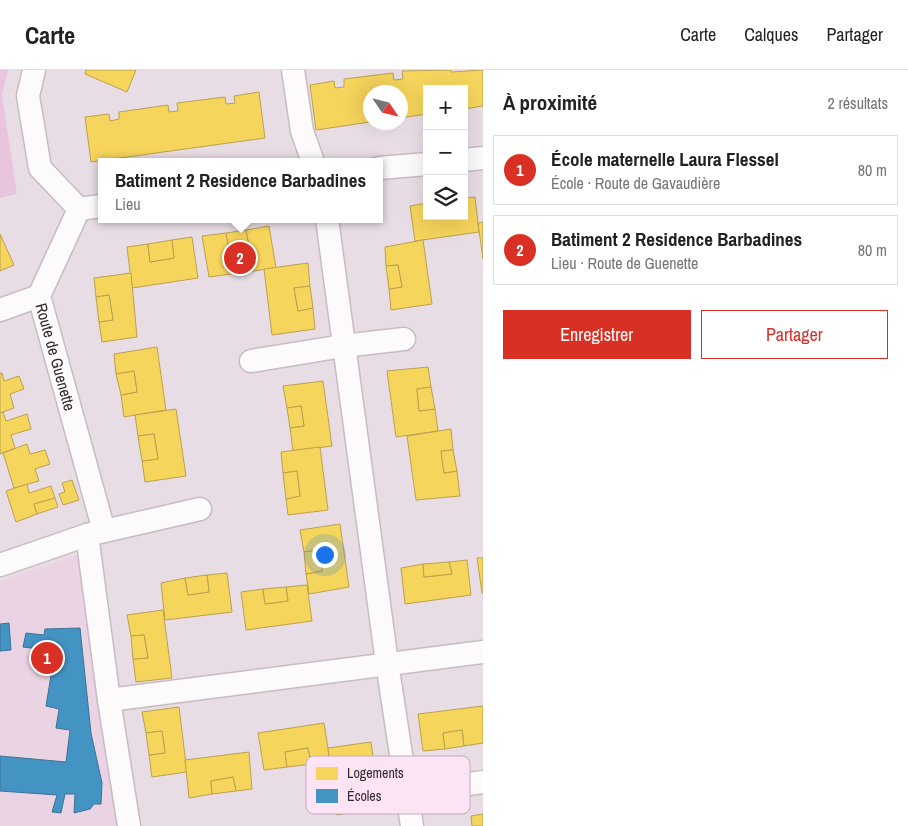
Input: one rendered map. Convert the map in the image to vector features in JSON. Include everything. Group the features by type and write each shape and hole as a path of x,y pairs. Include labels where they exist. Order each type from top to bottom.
{"street":[{"path":"34,70 28,96 40,168 79,209 98,206"},
{"path":"293,70 302,131 312,158"},
{"path":"468,160 483,158"},
{"path":"383,168 423,164"},
{"name":"Route de Guenette","path":"79,209 39,296 95,533 109,700 129,826"},
{"path":"328,223 387,663 402,756"},
{"path":"0,310 39,296"},
{"path":"251,361 343,346 404,339"},
{"path":"0,565 95,533 200,509"},
{"path":"109,700 483,652"},
{"path":"470,784 483,782"}],"shaded area":[{"path":"0,70 8,70 2,95 17,194 0,198"},
{"path":"81,554 118,826 0,826 0,581"}],"building: Logements":[{"path":"86,70 136,70 127,92 85,74"},
{"path":"451,70 451,72 483,70 483,106 468,108 468,85 423,85 423,115 408,117 408,85 363,85 363,123 316,130 310,85 334,81 335,88 344,87 344,79 393,73 394,80 403,79 402,71"},
{"path":"259,92 265,138 120,158 98,158 98,161 91,162 85,117 109,114 110,121 119,119 119,112 168,105 169,112 178,111 177,103 225,97 226,104 235,103 234,96"},
{"path":"475,197 479,232 415,241 410,206 423,204 423,220 468,220 468,198"},
{"path":"483,222 483,259 478,223"},
{"path":"269,226 276,268 209,277 202,236 226,233 229,249 249,247 246,230"},
{"path":"246,230 249,247 229,249 226,233"},
{"path":"0,234 14,265 0,271"},
{"path":"192,237 198,278 132,288 127,247 148,244 150,262 174,258 172,240"},
{"path":"172,240 174,258 150,262 148,244"},
{"path":"423,240 432,304 391,310 389,289 402,287 398,265 386,266 385,247"},
{"path":"308,263 310,286 294,288 298,311 313,308 315,329 272,335 264,269"},
{"path":"398,265 402,287 389,289 386,266"},
{"path":"131,273 137,337 102,342 99,322 113,320 109,295 96,297 94,278"},
{"path":"310,286 313,308 298,311 294,288"},
{"path":"109,295 113,320 99,322 96,297"},
{"path":"157,347 166,410 124,417 121,395 137,392 134,371 116,374 114,354"},
{"path":"428,367 431,387 417,389 419,411 435,409 438,431 396,437 387,371"},
{"path":"134,371 137,392 121,395 116,374"},
{"path":"0,373 2,373 4,381 19,376 24,389 10,394 14,408 0,413"},
{"path":"323,381 332,446 293,451 290,428 304,426 301,406 287,408 283,386"},
{"path":"431,387 435,409 419,411 417,389"},
{"path":"301,406 304,426 290,428 287,408"},
{"path":"176,409 186,476 145,482 142,461 158,459 154,434 138,436 135,415"},
{"path":"3,412 6,421 27,414 31,429 11,435 15,448 0,454 0,413"},
{"path":"451,429 453,450 441,451 444,473 457,471 460,496 416,500 407,436"},
{"path":"154,434 158,459 142,461 138,436"},
{"path":"27,444 30,454 45,450 50,464 35,469 39,481 14,488 3,453"},
{"path":"320,447 328,510 288,515 286,499 300,496 297,471 283,473 281,452"},
{"path":"453,450 457,471 444,473 441,451"},
{"path":"297,471 300,496 286,499 283,473"},
{"path":"72,480 79,500 63,505 59,494 65,492 62,483"},
{"path":"27,484 29,493 51,486 55,498 34,504 37,514 16,522 6,491"},
{"path":"55,498 58,507 37,514 34,504"},
{"path":"340,524 349,587 309,594 306,574 322,571 319,550 304,552 300,530"},
{"path":"319,550 322,571 306,574 304,552"},
{"path":"477,558 483,558 483,593 482,593"},
{"path":"467,560 471,595 405,604 401,568 423,564 424,577 452,574 449,562"},
{"path":"449,562 452,574 424,577 423,564"},
{"path":"227,573 232,612 165,620 161,583 185,578 188,595 209,592 207,575"},
{"path":"207,575 209,592 188,595 185,578"},
{"path":"307,585 312,621 246,630 241,592 263,589 265,604 288,601 286,587"},
{"path":"286,587 288,601 265,604 263,589"},
{"path":"163,610 172,678 136,682 133,659 148,658 144,635 131,636 127,615"},
{"path":"144,635 148,658 133,659 131,636"},
{"path":"483,706 483,743 464,746 462,730 443,733 445,749 423,751 418,714"},
{"path":"179,707 187,772 152,777 149,755 165,753 162,731 146,733 142,712"},
{"path":"324,723 329,756 310,756 308,748 285,752 287,767 264,770 258,733"},
{"path":"462,730 464,746 445,749 443,733"},
{"path":"162,731 165,753 149,755 146,733"},
{"path":"371,742 373,756 329,756 328,748"},
{"path":"308,748 310,756 306,756 306,765 287,767 285,752"},
{"path":"249,752 252,789 236,791 233,777 211,781 212,794 189,798 185,760"},
{"path":"233,777 236,791 212,794 211,781"},
{"path":"483,814 483,826 472,826 471,816"}],"building: Écoles":[{"path":"9,623 11,650 0,651 0,624"},
{"path":"80,628 91,733 102,783 101,804 94,804 90,809 74,813 75,794 65,794 61,813 52,812 57,795 0,791 0,756 66,762 70,730 56,728 59,709 46,706 55,651 23,647 26,633 44,635 45,629"}],"place":[{"name":"Batiment 2 Residence Barbadines","path":"240,258"},
{"name":"École maternelle Laura Flessel","path":"47,658"}]}
